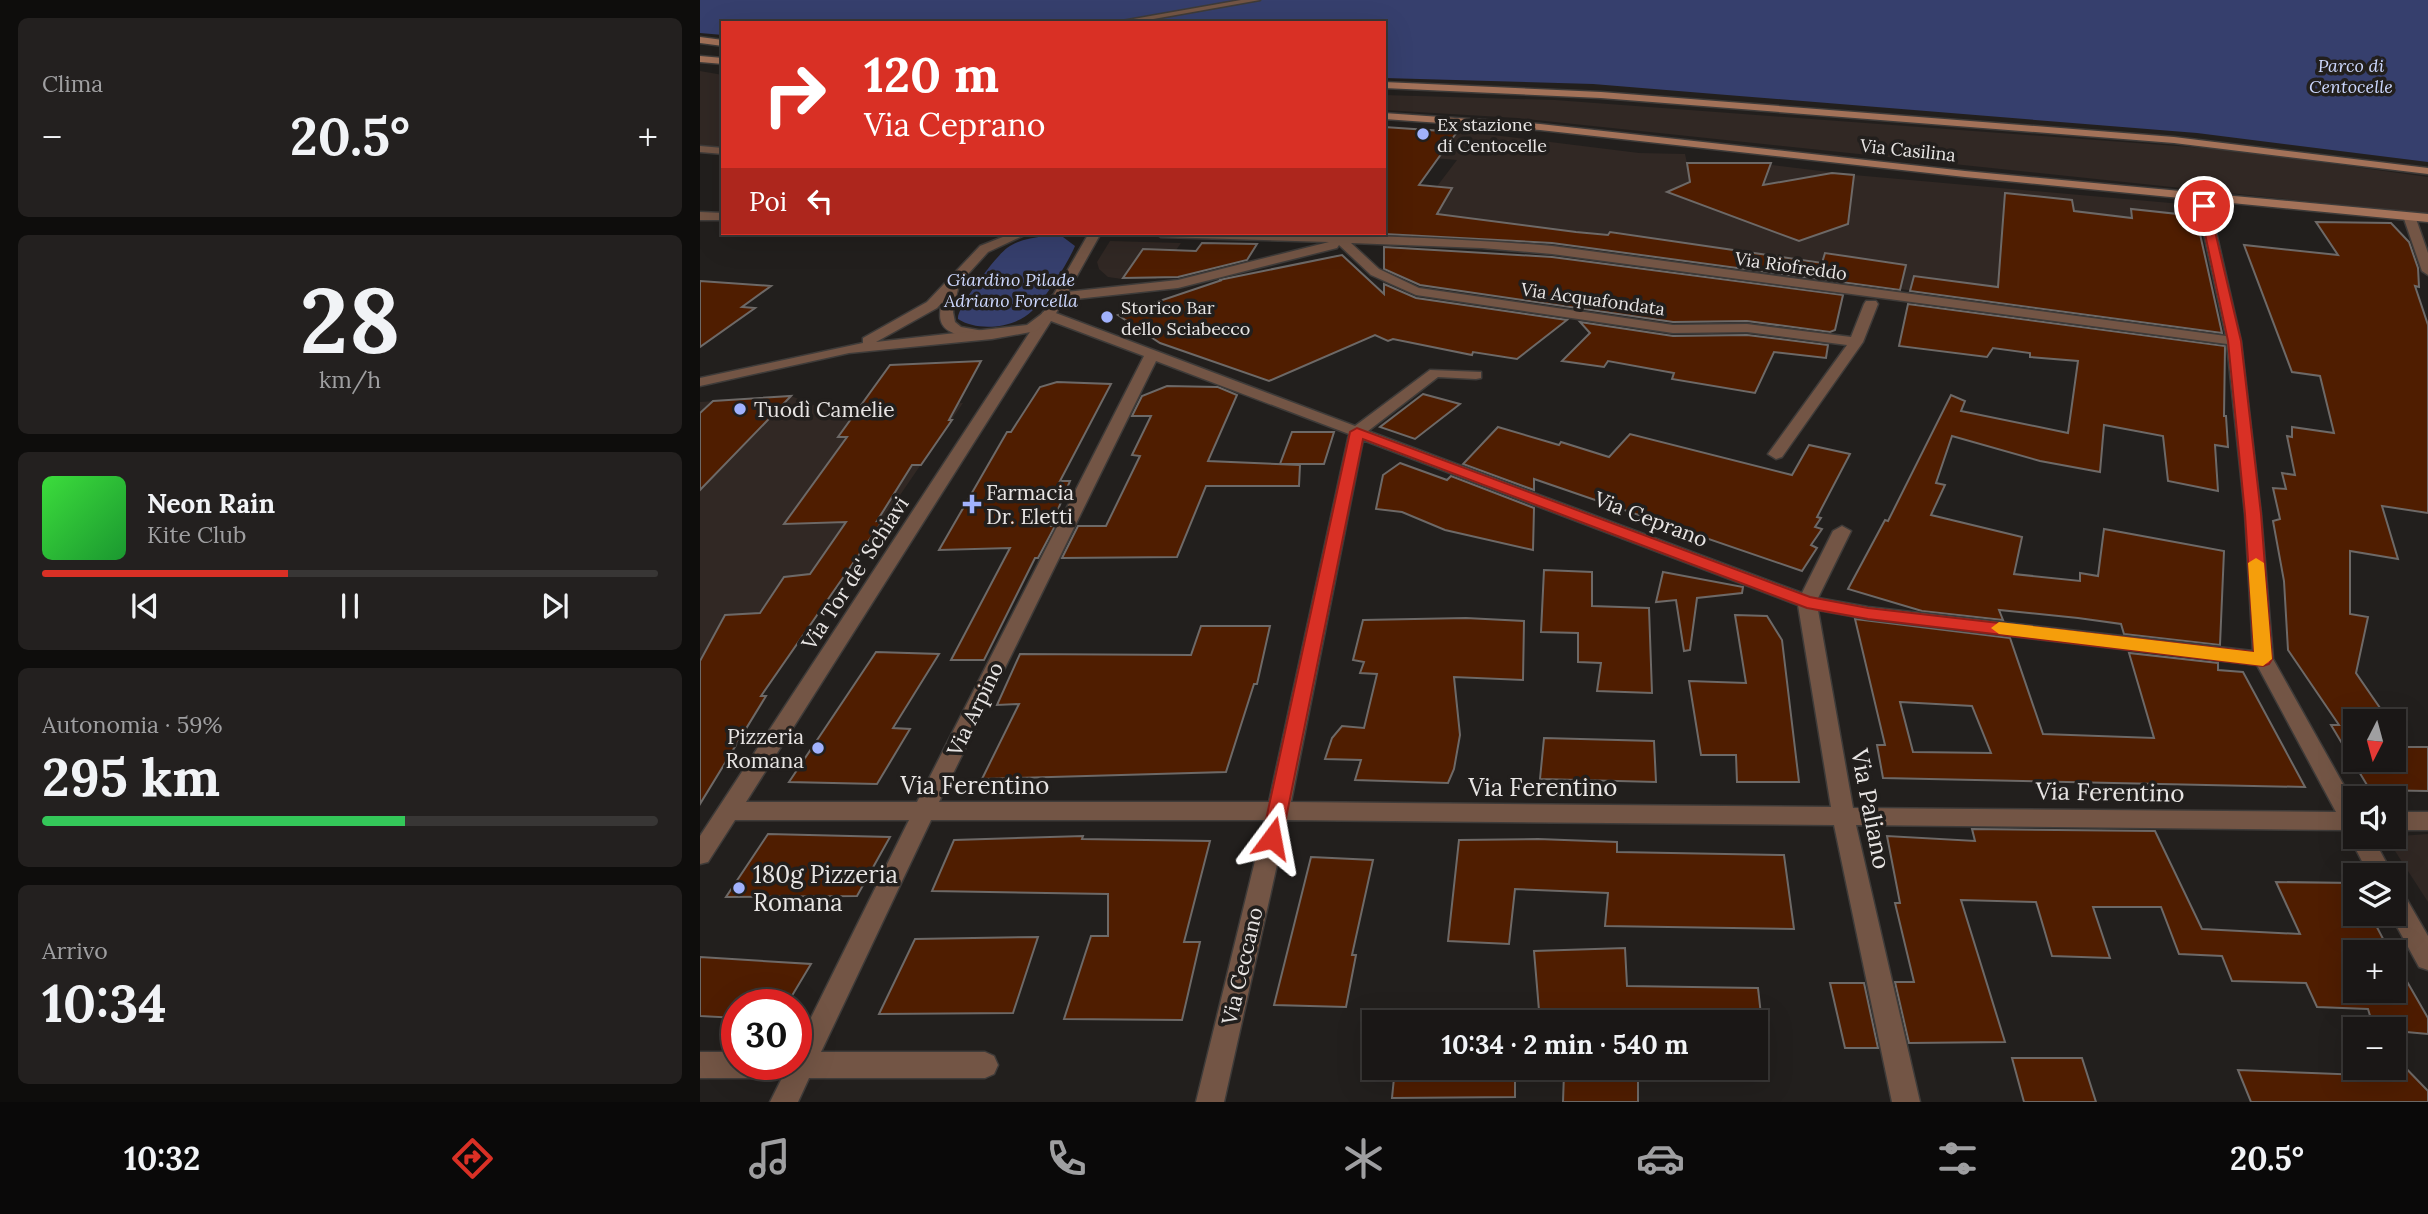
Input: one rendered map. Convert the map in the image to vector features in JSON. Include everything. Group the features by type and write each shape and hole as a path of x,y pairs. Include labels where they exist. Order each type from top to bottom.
{"main road":[{"path":"700,40 721,43"},
{"path":"700,59 721,61"},
{"name":"Via Casilina","path":"1386,85 1556,92 2147,138 2263,149 2428,171"},
{"name":"Via Casilina","path":"1386,116 1540,127 2202,197 2428,218"}],"street":[{"path":"1126,21 1255,0"},
{"path":"700,149 721,151"},
{"path":"2202,197 2234,341 2253,514 2263,659 2343,804"},
{"path":"700,216 721,217"},
{"path":"2409,216 2428,271"},
{"path":"842,351 913,318 953,284 984,249 1018,235"},
{"name":"Via Tor de' Schiavi","path":"700,855 1048,315 1094,235"},
{"name":"Via Riofreddo","path":"1213,235 1482,244 1552,250 2234,341"},
{"path":"1057,297 1178,284 1313,251 1342,240"},
{"name":"Via Acquafondata","path":"1342,240 1375,272 1416,290 1673,329 1747,328 1856,342"},
{"path":"953,284 946,312 948,324 957,331 992,335"},
{"path":"1776,454 1856,342 1871,304"},
{"path":"700,382 842,351 992,335 1031,328 1048,315"},
{"name":"Via Ceprano","path":"1048,315 1807,602 1868,613 2263,659"},
{"name":"Via Arpino","path":"812,1046 924,811 1152,355"},
{"path":"1357,432 1435,373 1476,375"},
{"name":"Via Ceccano","path":"1210,1102 1278,811 1357,432"},
{"path":"1807,602 1842,531"},
{"name":"Via Paliano","path":"1807,602 1843,815 1906,1102"},
{"name":"Via Ferentino","path":"729,811 1843,815 2343,827"},
{"path":"2406,821 2428,821"},
{"path":"2406,920 2428,959"},
{"path":"700,1065 721,1065"},
{"path":"812,1065 985,1065"},
{"name":"Via Arpino","path":"784,1102 795,1080"}],"shaded area":[{"path":"700,71 721,75 721,148 700,146"},
{"path":"1386,95 1555,100 2231,150 2428,177 2428,214 1517,118 1386,110"},
{"path":"1386,127 1485,134 1639,153 1685,154 1687,163 1756,163 1854,175 2193,205 2221,332 1409,223 1457,160 1386,154"},
{"path":"1110,241 1181,243 1156,279 1122,279 1108,277 1099,269 1097,262"},
{"path":"791,396 834,413 860,406 963,403 788,659 700,664 700,402"},
{"path":"2428,834 2428,902 2406,868 2406,863 2403,863 2394,849 2406,849 2406,836"}],"green space":[{"name":"Parco di Centocelle","path":"700,0 2428,0 2428,162 2197,133 1593,84 1386,78 1386,21 721,21 721,35 700,33"},
{"name":"Giardino Pilade Adriano Forcella","path":"1044,236 1063,237 1075,246 1056,280 1032,311 1016,321 996,326 976,326 958,319 963,304 986,271 1007,248 1015,243"}],"building":[{"path":"1386,127 1457,132 1419,185 1452,188 1437,214 1576,232 1608,235 1610,232 1822,263 1825,253 1906,265 1900,290 1552,243 1386,234"},
{"path":"1687,163 1771,163 1763,185 1832,173 1854,175 1848,224 1799,241 1667,192 1690,182"},
{"path":"2005,193 2072,200 2074,211 2132,218 2131,209 2196,216 2222,333 1910,291 1914,276 1998,287"},
{"path":"2316,222 2391,223 2409,242 2418,268 2419,287 2415,286 2428,325 2428,513 2382,506 2398,559 2350,551 2350,614 2368,617 2356,673 2381,709 2343,709 2343,745 2331,725 2339,725 2288,650 2284,581 2273,521 2280,519 2273,488 2286,489 2282,473 2295,475 2287,436 2292,437 2292,427 2334,433 2320,376 2292,372 2244,245 2338,255"},
{"path":"1202,243 1257,244 1247,260 1178,277 1123,278 1143,249 1196,251"},
{"path":"1384,247 1552,257 1843,295 1835,330 1830,332 1747,321 1673,322 1420,285 1384,269"},
{"path":"1342,255 1384,294 1384,284 1416,298 1567,320 1517,359 1473,352 1472,355 1393,339 1388,341 1375,335 1269,381 1160,343 1118,315 1222,280 1219,280"},
{"path":"700,281 771,286 742,307 755,308 700,347"},
{"path":"1908,304 2225,346 2224,416 2228,447 2215,445 2218,491 2168,481 2163,436 2104,425 2100,472 2040,461 1952,436 1936,483 1945,485 1931,515 2022,537 2014,574 2080,581 2080,573 2098,576 2104,529 2224,551 2220,645 2124,634 2121,624 2078,618 1999,610 2003,620 1922,611 1848,589 1885,520 1888,521 1951,395 1965,401 1961,411 2068,433 2078,361 2030,357 2030,353 1993,348 1987,357 1899,346"},
{"path":"1580,322 1673,336 1747,335 1828,345 1826,358 1774,352 1755,393 1672,379 1674,373 1608,361 1604,367 1562,361 1590,333"},
{"path":"981,361 949,420 952,420 921,465 912,465 877,521 883,520 761,696 766,696 700,804 700,661 725,615 760,613 784,577 810,574 846,522 784,524 847,437 838,437 890,365"},
{"path":"1057,382 1111,384 1060,481 1070,481 1051,526 1055,526 1038,558 1035,558 984,660 951,660 1010,548 939,550 1007,432 1011,432 1040,387"},
{"path":"1167,386 1218,387 1237,395 1208,461 1300,465 1299,486 1206,486 1177,557 1062,558 1078,526 1106,526 1140,456 1132,455 1151,416 1132,416 1142,396"},
{"path":"1423,394 1460,404 1415,439 1380,427"},
{"path":"791,396 700,490 700,413 713,401"},
{"path":"1498,427 1609,457 1630,434 1792,475 1809,445 1850,454 1817,517 1821,518 1815,527 1822,529 1811,545 1817,548 1802,571 1534,479 1534,490 1463,464"},
{"path":"1292,432 1334,432 1324,464 1280,464"},
{"path":"1400,463 1447,480 1451,476 1534,508 1533,550 1445,530 1402,512 1376,509 1383,475"},
{"path":"1544,570 1592,572 1592,606 1649,608 1652,693 1597,691 1601,663 1578,662 1578,633 1541,632"},
{"path":"1663,572 1743,587 1742,593 1697,598 1690,650 1684,651 1676,600 1656,602"},
{"path":"1735,615 1767,616 1782,640 1799,782 1737,782 1736,755 1701,755 1689,681 1746,683"},
{"path":"1466,618 1524,621 1523,680 1454,677 1460,735 1454,769 1448,783 1355,780 1361,760 1325,759 1332,738 1342,726 1364,728 1377,674 1360,673 1364,662 1353,660 1363,620"},
{"path":"1855,619 2010,638 2043,734 2154,738 2129,653 2218,663 2218,670 2243,672 2305,787 1883,778 1877,745 1885,745","holes":["1900,702 1972,706 1991,753 1913,752"]},
{"path":"1201,626 1270,626 1257,684 1254,684 1226,772 982,779 1019,704 997,705 1020,654 1191,655"},
{"path":"876,652 939,654 893,728 910,729 877,784 789,782"},
{"path":"1544,738 1654,741 1656,782 1540,779"},
{"path":"2406,746 2428,747 2428,791 2406,791 2406,786 2368,786 2359,772 2406,772"},
{"path":"1972,829 2155,831 2202,929 2300,934 2276,882 2343,883 2343,926 2376,926 2384,940 2343,940 2343,1003 2406,1003 2406,980 2428,1018 2428,1034 2406,1032 2406,1017 2370,1017 2368,1009 2317,1007 2306,983 2232,981 2222,956 2179,954 2161,907 2093,907 2110,958 2052,956 2036,902 1961,900 2005,1042 1909,1043 1895,982 1914,982 1895,903 1900,903 1887,836 1975,841"},
{"path":"768,834 890,837 857,896 726,897"},
{"path":"1083,836 1082,839 1210,841 1184,942 1200,942 1182,1020 1064,1019 1091,936 1108,936 1108,894 932,891 954,840"},
{"path":"1459,840 1617,842 1617,852 1784,855 1794,929 1605,926 1608,893 1515,889 1509,944 1448,941"},
{"path":"1311,857 1373,860 1352,955 1356,955 1346,1007 1274,1005"},
{"path":"1038,937 1013,1013 879,1014 915,939"},
{"path":"1625,948 1627,986 1758,988 1760,1010 1539,1010 1534,951"},
{"path":"700,957 811,964 796,989 721,989 721,1017 700,1016"},
{"path":"1830,983 1864,983 1878,1048 1845,1048"},
{"path":"2012,1058 2082,1058 2096,1102 2024,1102"},
{"path":"2406,1068 2428,1091 2428,1102 2251,1102 2238,1070 2343,1074 2343,1080 2406,1080"},
{"path":"1394,1080 1515,1080 1515,1097 1392,1098"},
{"path":"1564,1080 1638,1080 1638,1102 1563,1102"}],"slow traffic":[{"path":"1999,628 2263,659 2256,563"}],"place":[{"name":"Ex stazione di Centocelle","path":"1423,134"},
{"name":"Storico Bar dello Sciabecco","path":"1107,317"},
{"name":"Tuodì Camelie","path":"740,409"},
{"name":"Farmacia Dr. Eletti","path":"972,504"},
{"name":"Pizzeria Romana","path":"818,748"},
{"name":"180g Pizzeria Romana","path":"739,888"}],"route":[{"path":"1272,838 1357,432 1807,602 1868,613 2263,659 2253,514 2234,341 2204,206"}]}
